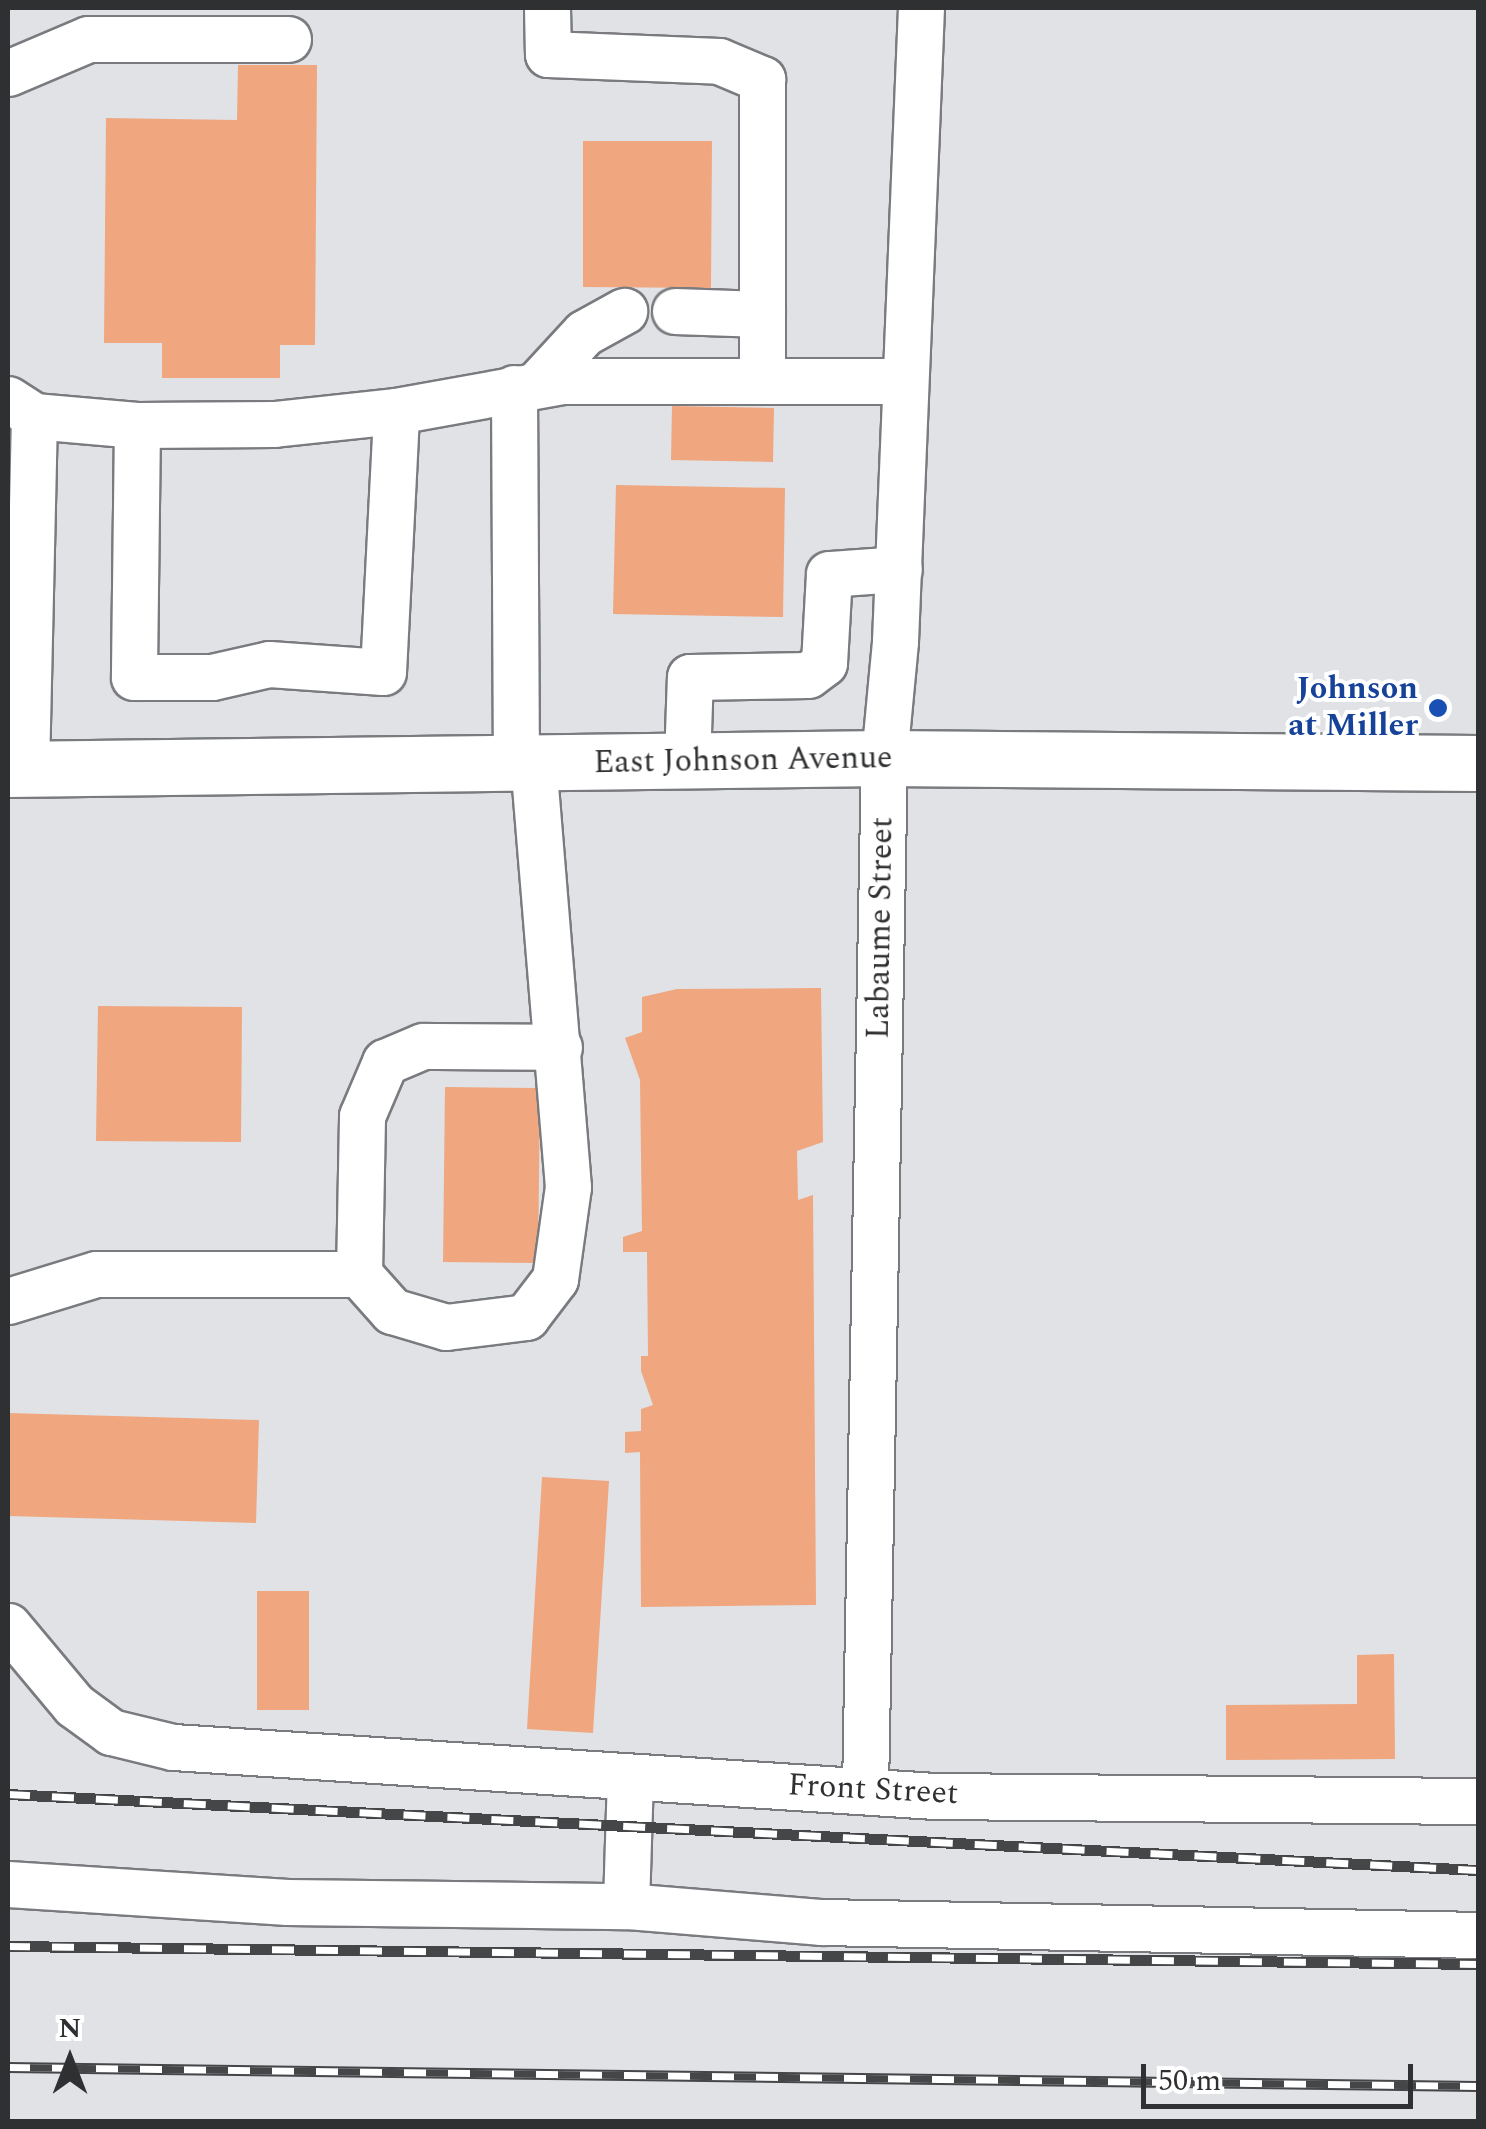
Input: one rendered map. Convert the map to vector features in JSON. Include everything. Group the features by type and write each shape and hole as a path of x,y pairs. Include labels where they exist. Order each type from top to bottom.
{"main road":[{"name":"East Johnson Avenue","path":"16,769 884,758 1478,763"}],"street":[{"path":"547,8 548,54 720,60 762,78 762,380"},
{"name":"Labaume Street","path":"865,1790 884,758 898,568 921,8"},
{"path":"8,73 88,40 288,39"},
{"path":"560,1046 423,1046 385,1062 362,1116 359,1274 392,1310 446,1328 526,1316 554,1279 568,1187 560,1046 525,764 526,386 584,333 624,311"},
{"path":"675,311 762,314"},
{"path":"16,769 21,408 138,425 274,424 396,411 526,386 906,380"},
{"path":"138,425 134,676 212,677 270,664 383,672 396,411"},
{"path":"687,762 690,677 808,675 824,663 829,574 898,568"},
{"path":"8,1301 96,1274 359,1274"},
{"name":"Front Street","path":"8,1626 64,1695 112,1732 173,1747 865,1790 1478,1801"},
{"path":"626,1906 630,1776"},
{"path":"8,1884 287,1902 626,1906 820,1922 1478,1935"}],"building":[{"path":"238,65 317,65 315,345 280,345 280,378 162,378 162,343 104,343 106,118 237,120"},
{"path":"583,141 712,141 711,288 583,287"},
{"path":"672,406 774,408 773,462 671,460"},
{"path":"616,485 785,488 783,617 613,614"},
{"path":"821,988 823,1142 797,1151 798,1200 813,1195 816,1605 641,1607 640,1452 625,1453 625,1432 641,1431 641,1409 653,1405 641,1371 641,1356 648,1356 647,1252 623,1252 623,1237 642,1231 640,1080 625,1038 642,1032 642,997 677,989"},
{"path":"98,1006 242,1007 241,1142 96,1141"},
{"path":"445,1087 540,1088 538,1263 443,1262"},
{"path":"8,1413 259,1420 256,1523 8,1516"},
{"path":"542,1477 609,1481 593,1733 527,1729"},
{"path":"257,1591 309,1591 309,1710 257,1710"},
{"path":"1394,1654 1395,1759 1226,1760 1226,1705 1357,1704 1357,1655"}],"railway":[{"path":"8,1794 1478,1870"},
{"path":"8,1946 1478,1964"},
{"path":"8,2067 1478,2086"}],"place":[{"name":"Johnson at Miller","path":"1438,708"}]}
